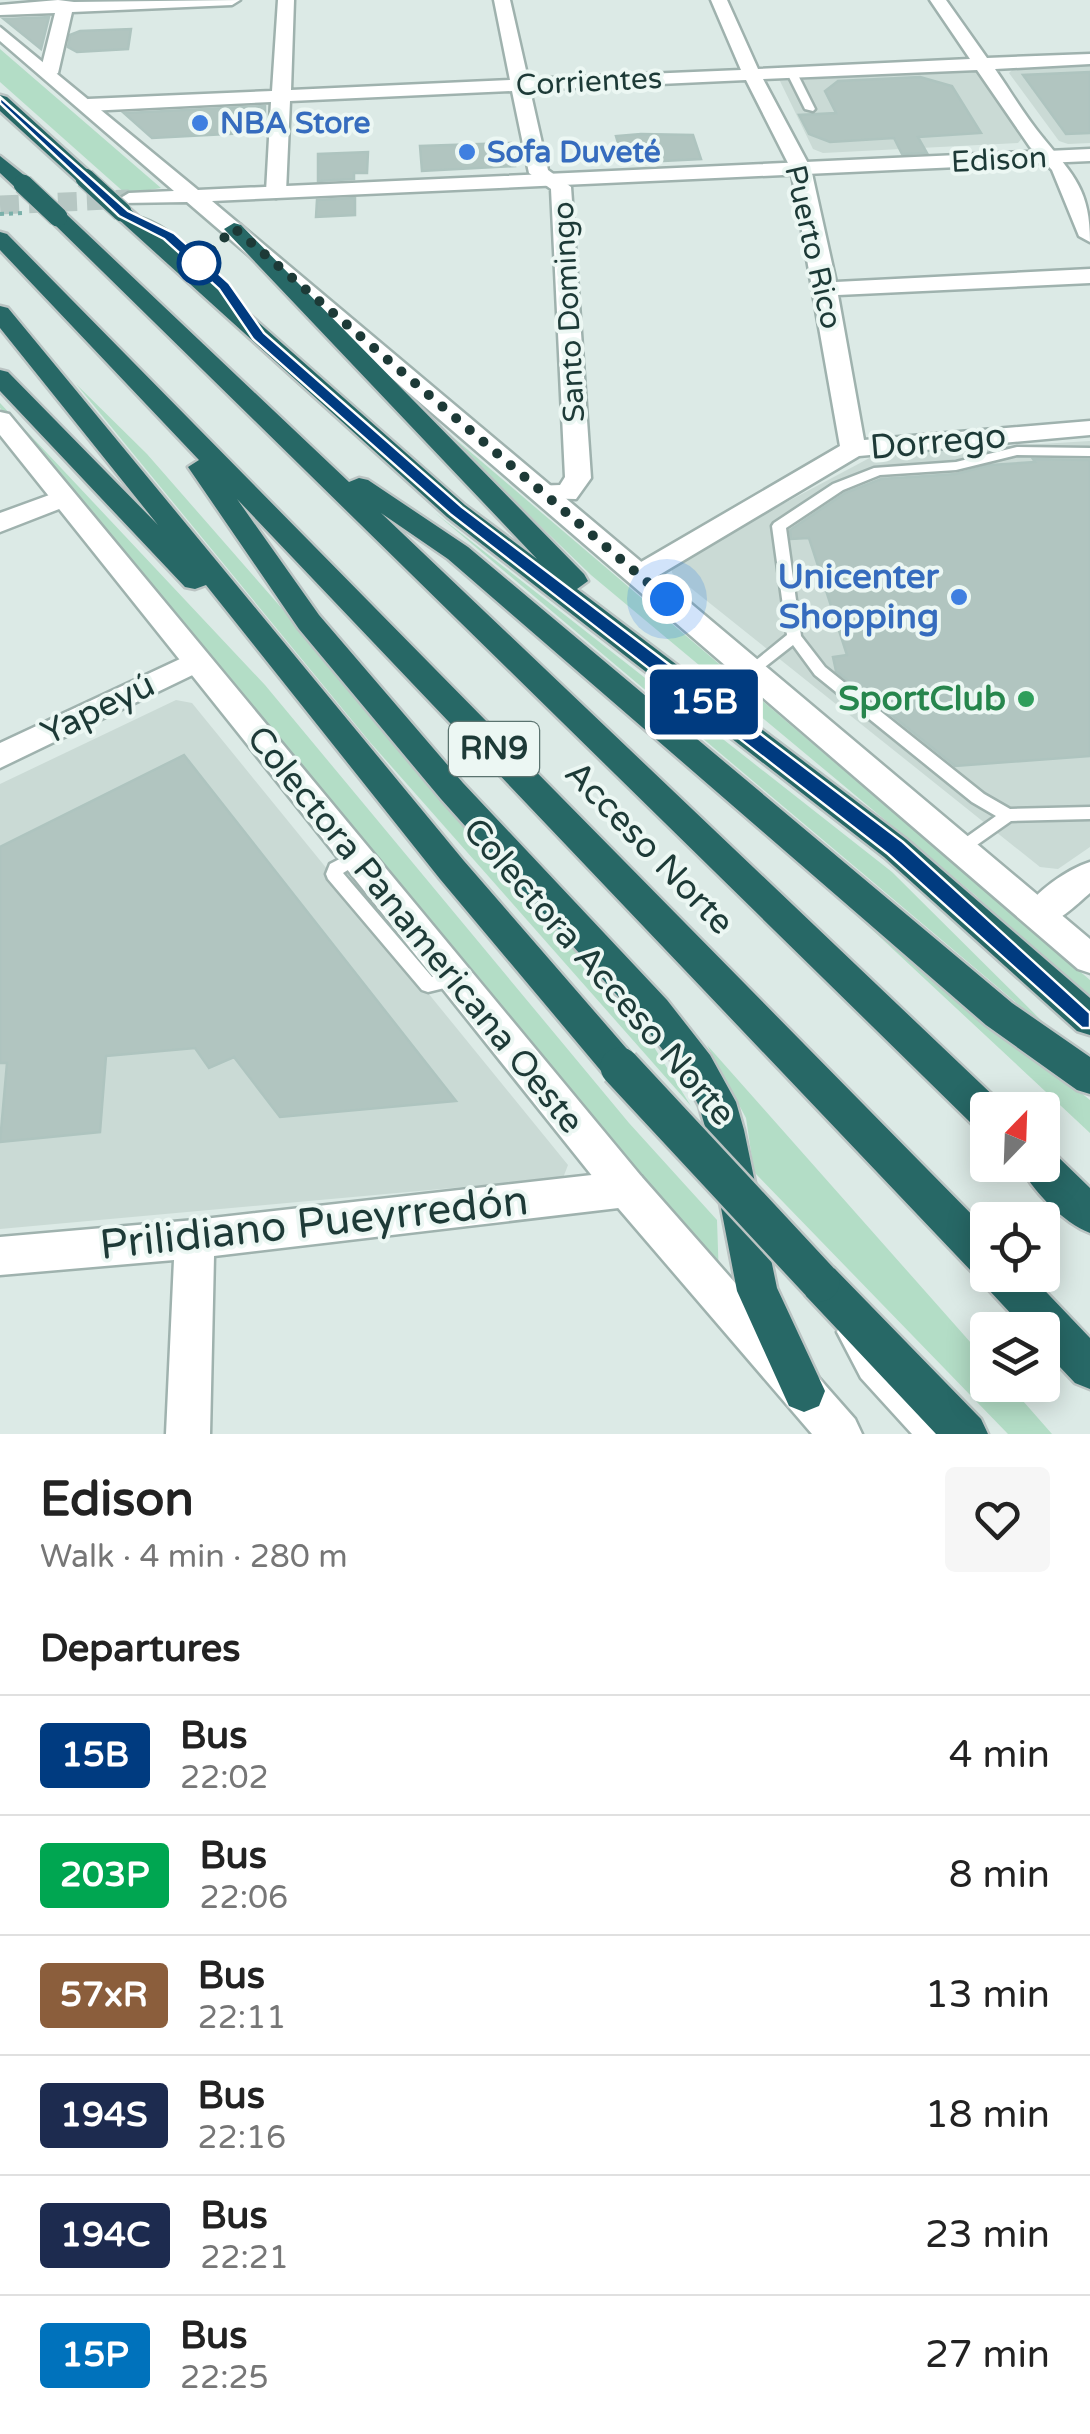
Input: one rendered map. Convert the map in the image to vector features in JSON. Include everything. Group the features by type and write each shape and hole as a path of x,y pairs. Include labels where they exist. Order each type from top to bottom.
{"highway":[{"path":"0,101 85,178 125,208 259,336 456,510 895,848 1086,1016"},
{"name":"Acceso Norte","path":"0,162 970,1098"},
{"path":"234,228 545,553 692,693"},
{"name":"Acceso Norte","path":"0,238 970,1241"},
{"name":"Colectora Acceso Norte","path":"0,314 338,730 620,1067 966,1434"},
{"path":"0,377 338,730"},
{"path":"144,386 309,622 452,791 654,1010 697,1066 717,1102 725,1130 757,1291 804,1391"},
{"path":"290,439 458,553 999,1014 1090,1078"},
{"path":"1057,1182 1090,1214"},
{"path":"1018,1292 1090,1368"}],"street":[{"path":"0,10 64,3 232,0"},
{"path":"276,192 286,0"},
{"name":"Santo Domingo","path":"502,0 539,173 561,187 578,478 567,493 544,492"},
{"name":"Puerto Rico","path":"719,0 801,169 853,449"},
{"path":"938,0 1037,143 1061,168 1090,236"},
{"path":"49,73 64,3"},
{"path":"0,32 1090,959"},
{"name":"Corrientes","path":"88,105 1090,60"},
{"name":"Edison","path":"125,208 197,196 1090,156"},
{"path":"826,289 1090,276"},
{"name":"Colectora Panamericana Oeste","path":"0,420 628,1189 840,1434"},
{"name":"Dorrego","path":"639,575 853,449 1090,428"},
{"path":"0,524 63,498"},
{"name":"Yapeyú","path":"0,756 195,662"},
{"path":"1040,913 1090,875"},
{"name":"Prilidiano Pueyrredón","path":"0,1256 194,1239 628,1189"},
{"path":"188,1434 194,1239"}],"lane":[{"path":"792,73 810,109"},
{"path":"1090,452 1017,451 956,466 878,471 838,487 779,526 794,637 820,671 978,798 1008,814 1090,813"},
{"path":"752,670 794,637"},
{"path":"964,848 1008,814"},
{"path":"821,1283 868,1372 928,1434"}],"shaded area":[{"path":"1090,65 1090,143 1059,141 1009,73 1013,69"},
{"path":"969,70 980,73 1023,137 1018,143 823,153 813,149 780,81"},
{"name":"Unicenter Shopping","path":"1090,441 1090,847 1058,869 1040,867 672,573 672,563 877,454"},
{"path":"176,700 192,703 568,1165 563,1178 0,1229 0,784"}],"green space":[{"path":"0,49 161,188 126,194 0,82"},
{"path":"76,384 147,454 625,1001 691,1106 369,741"},
{"path":"0,403 265,685 629,1123 717,1220 719,1279 0,408"},
{"path":"414,404 1090,980 1090,1003 975,895 591,575"},
{"path":"434,512 892,872 1064,1043"},
{"path":"837,897 1090,1100 1090,1133 1060,1105 1060,1092 1046,1092"},
{"path":"707,1045 970,1342 970,1395 754,1172 746,1118"},
{"path":"977,1402 1024,1402 1052,1434 1008,1434"}],"building":[{"path":"49,17 41,49 4,19"},
{"path":"131,29 128,49 77,52 68,47 70,35 80,31"},
{"path":"1090,72 1090,133 1066,134 1023,75"},
{"path":"920,77 952,86 981,133 918,137 927,153 902,154 894,138 830,142 809,134 799,115 836,113 825,91 838,81"},
{"name":"NBA Store","path":"265,106 265,132 152,138 124,113"},
{"path":"693,135 701,159 624,163 616,136"},
{"name":"Sofa Duveté","path":"511,143 515,166 422,171 420,146"},
{"path":"368,152 367,173 354,173 354,179 318,181 318,154"},
{"path":"355,198 355,215 316,217 317,200"},
{"name":"Unicenter Shopping","path":"1033,459 1090,460 1090,756 955,766 880,706 875,696 867,696 836,671 833,657 847,655 809,538 791,539 790,530 845,493 881,479 956,474 990,465 1035,462"},
{"path":"184,755 456,1101 280,1117 234,1057 209,1068 195,1048 106,1056 100,1132 0,1142 7,1063 0,1063 0,847"}],"tunnel":[{"path":"0,205 129,199"}],"bus line":[{"name":"15B","path":"0,101 124,214 169,236 224,286 259,336 456,510 895,848 992,930 1090,1021"}],"place":[{"name":"NBA Store","path":"200,123"},
{"name":"Sofa Duveté","path":"467,152"},
{"name":"Unicenter Shopping","path":"959,597"},
{"name":"SportClub","path":"1026,699"}],"route":[{"path":"199,263 234,228 667,599"}]}
